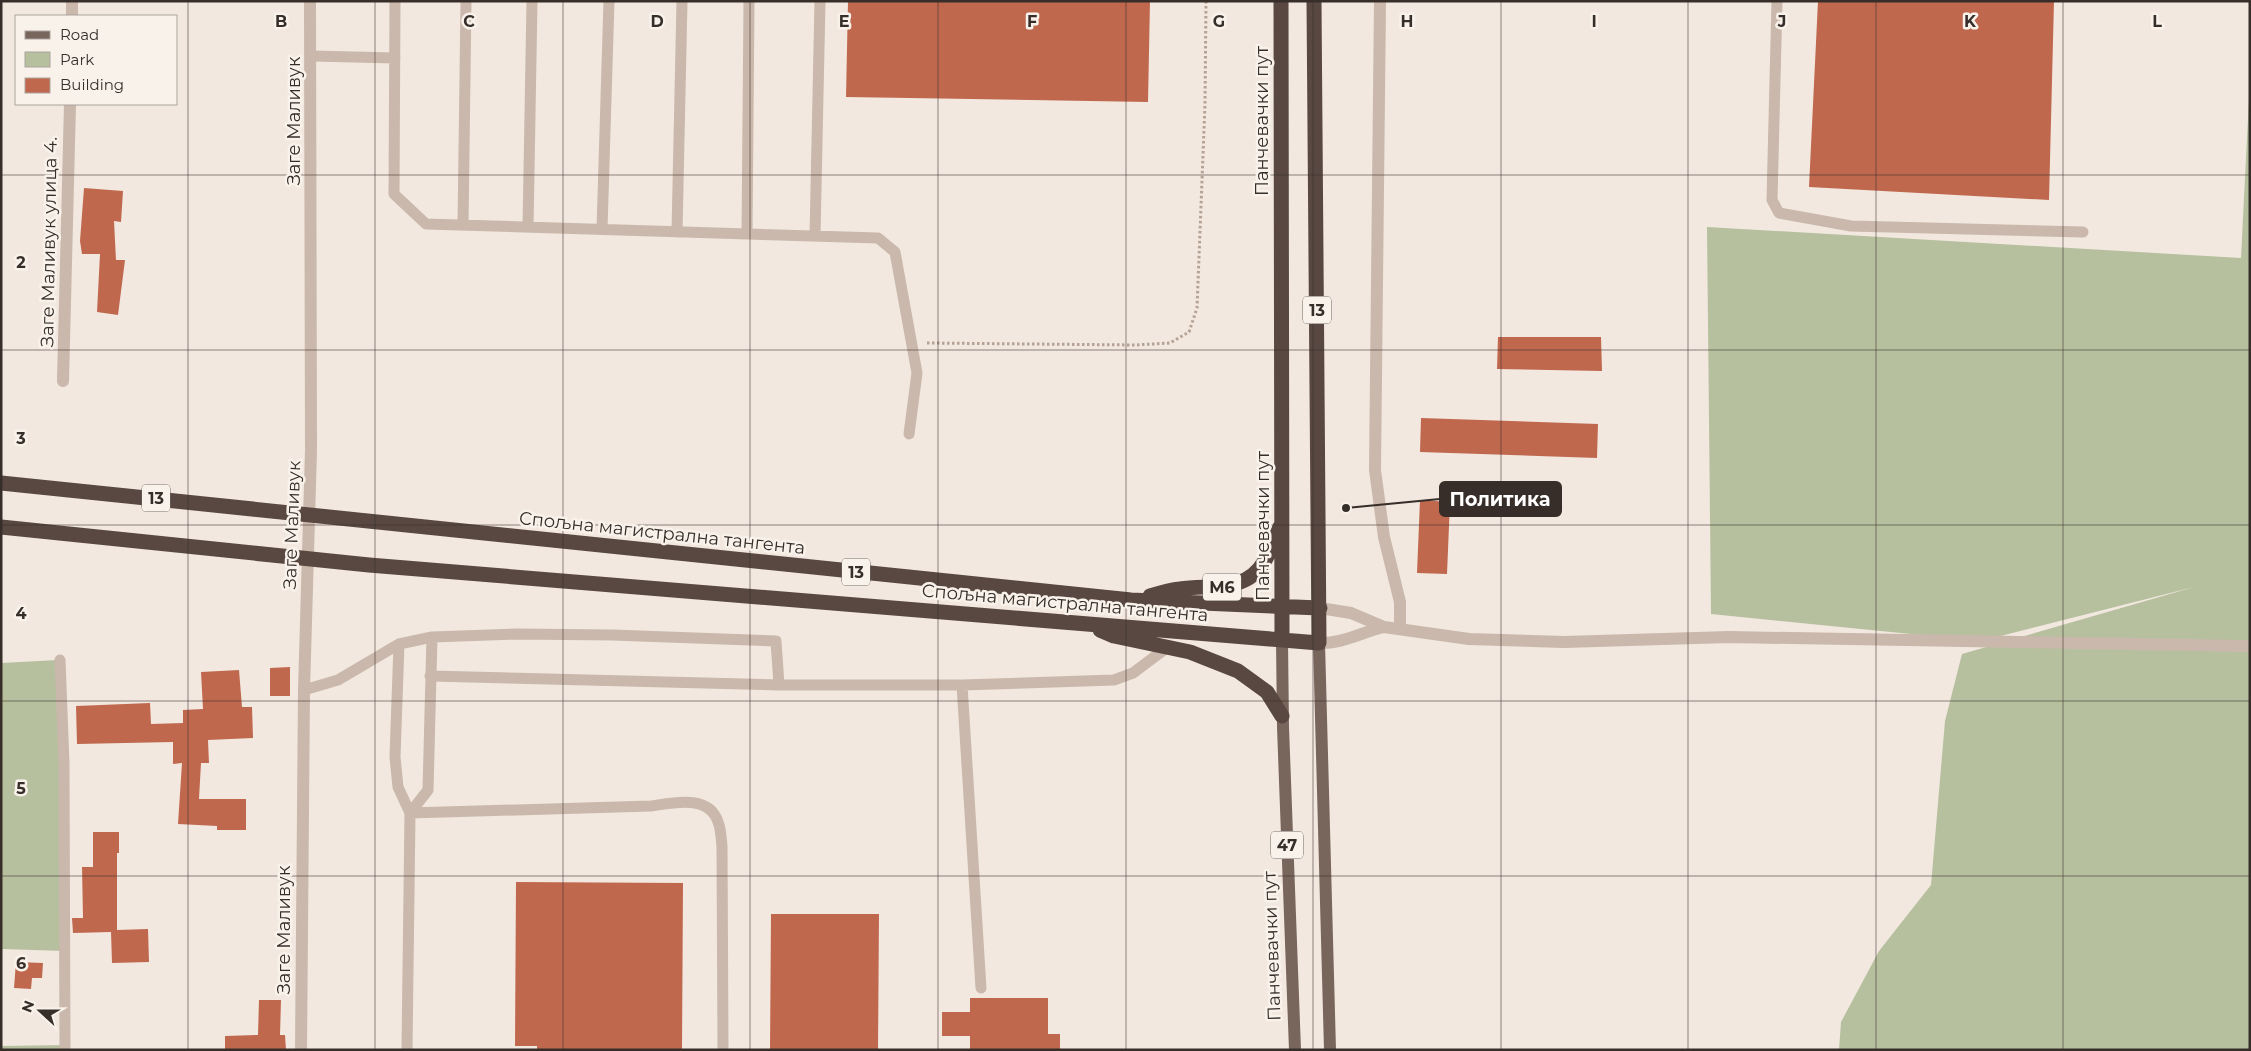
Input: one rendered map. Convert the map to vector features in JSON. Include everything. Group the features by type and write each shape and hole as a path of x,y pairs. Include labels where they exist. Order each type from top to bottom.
{"highway":[{"name":"Панчевачки пут","path":"1281,1 1282,640"},
{"name":"13","path":"1314,1 1319,643"},
{"name":"Спољна магистрална тангента","path":"1,483 1131,600 1320,608"},
{"name":"M6","path":"1131,600 1181,588 1221,588 1240,582 1252,575 1263,564 1282,524"},
{"name":"Спољна магистрална тангента","path":"1,527 308,559 1319,643"},
{"path":"1087,624 1114,636 1169,646 1198,655 1245,676 1267,692 1282,716"}],"main road":[{"name":"Панчевачки пут","path":"1282,640 1282,716 1295,1050"},
{"name":"47","path":"1319,643 1330,1050"}],"street":[{"path":"72,1 72,15"},
{"name":"Заге Маливук","path":"301,1050 304,690 310,514 312,56 310,1"},
{"path":"1380,1 1375,470 1384,537 1400,602 1400,629"},
{"name":"Заге Маливук улица 4.","path":"63,381 70,105"},
{"path":"1320,608 1351,613 1384,627 1469,639 1564,642 1729,637 2250,646"},
{"path":"1319,643 1340,642 1367,631 1384,627"}],"lane":[{"path":"395,1 394,194 426,224 878,238 895,252 917,373 909,434"},
{"path":"463,225 466,1"},
{"path":"528,227 532,1"},
{"path":"602,229 608,1"},
{"path":"678,232 682,1"},
{"path":"747,234 748,1"},
{"path":"816,236 820,1"},
{"path":"1776,1 1772,200 1779,213 1850,226 2083,232"},
{"path":"312,56 395,58"},
{"path":"304,690 338,680 399,644 432,637 518,634 612,635 776,641 779,684"},
{"path":"410,813 428,790 432,637"},
{"path":"399,644 395,757 398,787 410,813 407,1050"},
{"path":"430,676 779,684 962,685 1114,680 1133,673 1169,646"},
{"path":"60,660 64,763 65,1050"},
{"path":"962,685 981,988"},
{"path":"410,813 651,806 688,802 701,804 711,809 718,821 722,846 723,1050"}],"path":[{"path":"911,343 1135,345 1170,343 1189,332 1197,308 1205,104 1206,1"}],"green space":[{"path":"2250,78 2250,1050 1839,1050 1841,1022 1879,951 1931,885 1945,721 1962,654 2194,587 1981,641 1711,614 1707,227 2241,258"},
{"path":"58,660 65,951 1,949 1,663"},
{"path":"65,1045 65,1050 1,1050 1,1046"}],"building":[{"path":"848,1 1150,1 1148,102 846,97"},
{"path":"1818,1 2054,1 2049,200 1809,187"},
{"path":"84,188 123,191 121,222 114,221 116,260 125,260 118,315 97,312 100,254 82,254 80,241"},
{"path":"1498,337 1601,337 1602,371 1497,369"},
{"path":"1421,418 1598,424 1597,458 1420,452"},
{"path":"1420,500 1450,502 1447,574 1417,573"},
{"path":"290,667 290,696 270,696 270,668"},
{"path":"239,670 242,707 252,707 253,738 208,740 209,763 201,763 199,799 246,799 246,830 217,830 217,826 178,824 182,763 173,764 173,742 77,744 76,706 150,703 151,724 183,723 183,710 203,709 201,672"},
{"path":"93,832 119,832 119,853 117,853 117,930 148,929 149,962 112,963 111,932 73,933 72,918 83,918 82,867 93,867"},
{"path":"516,882 683,883 682,1050 537,1050 537,1046 515,1046"},
{"path":"771,914 879,914 878,1050 770,1050"},
{"path":"16,962 43,963 42,978 32,978 31,989 14,988"},
{"path":"970,998 1048,998 1048,1034 1060,1034 1060,1050 970,1050 970,1036 942,1036 942,1012 970,1012"},
{"path":"259,1000 281,1000 280,1035 285,1035 286,1050 225,1050 225,1036 258,1035"}],"place":[{"name":"Политика","path":"1346,508"}]}
